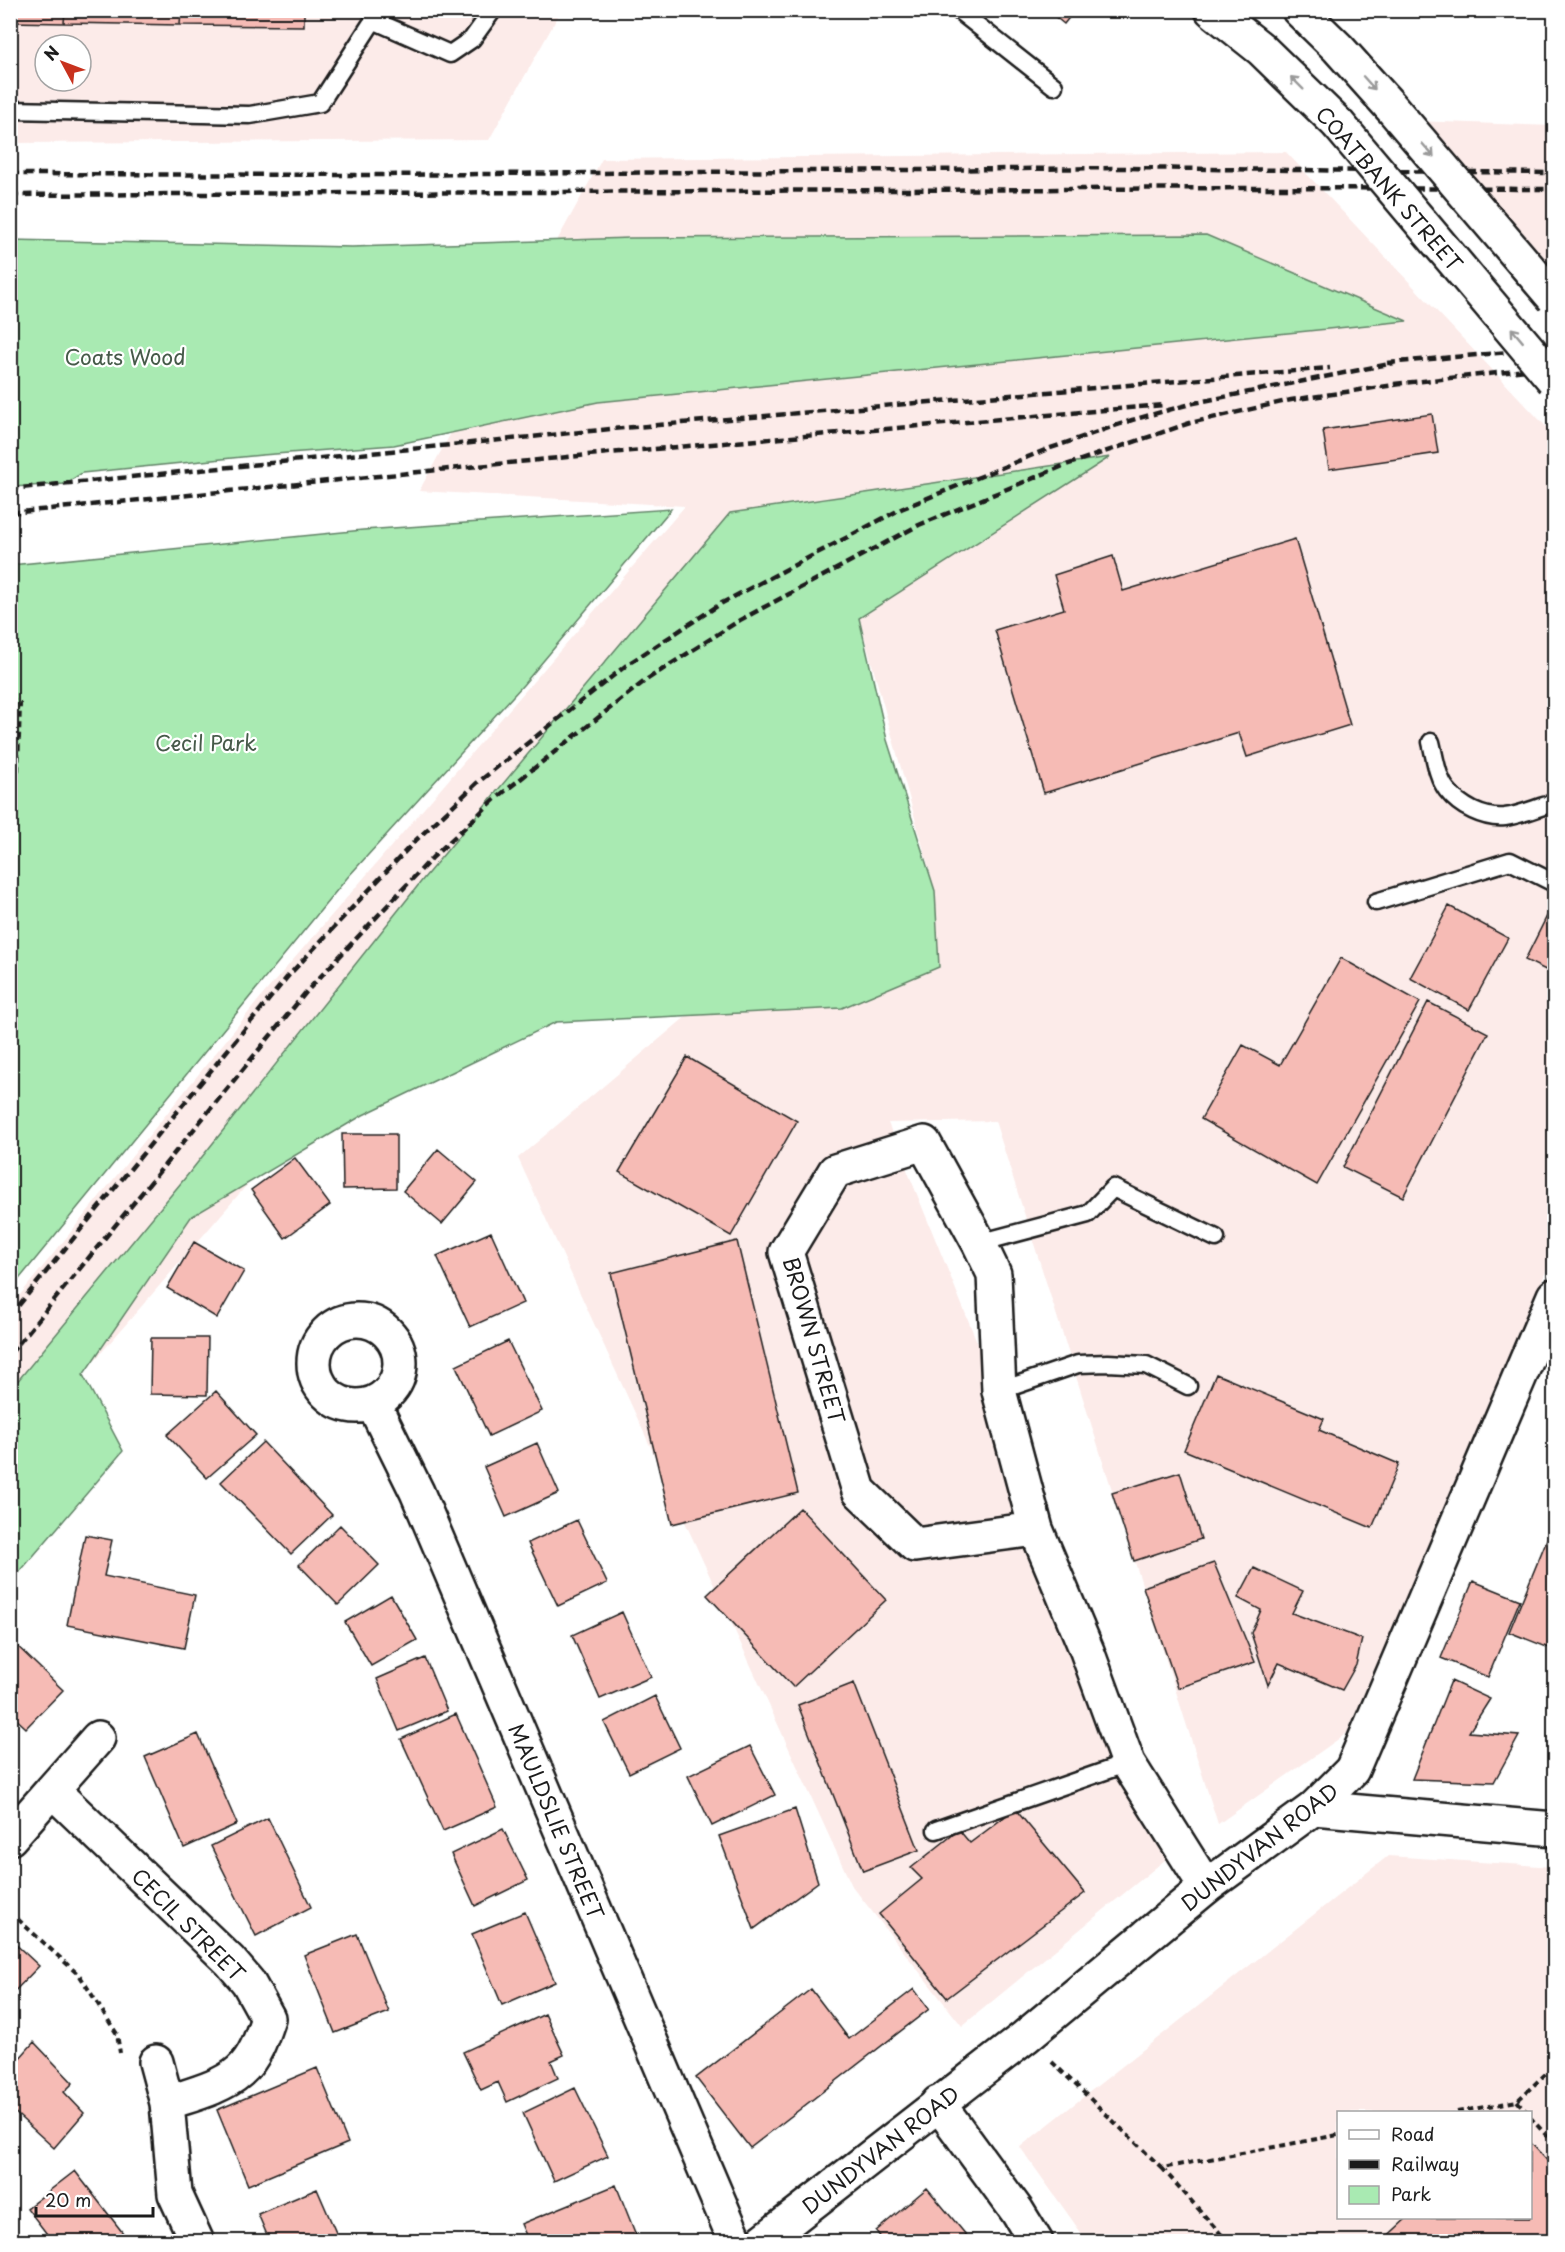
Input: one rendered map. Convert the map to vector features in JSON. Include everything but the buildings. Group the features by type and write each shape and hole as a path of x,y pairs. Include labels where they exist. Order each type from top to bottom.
{"street":[{"name":"COATBANK STREET","path":"1212,10 1261,49 1338,124 1554,380"},
{"path":"1299,10 1338,48 1390,106 1554,298"},
{"name":"BROWN STREET","path":"1036,1529 915,1545 859,1491 786,1252 835,1171 924,1143 980,1243 994,1274 999,1391 1036,1529 1087,1651 1128,1763 1206,1887"},
{"name":"DUNDYVAN ROAD","path":"762,2241 1025,2037 1206,1887 1314,1808 1352,1770 1554,1296"},
{"name":"MAULDSLIE STREET","path":"373,1403 417,1492 736,2241"},
{"path":"10,1838 98,1738"},
{"name":"CECIL STREET","path":"52,1790 230,1961 248,1982 268,2018 258,2046 241,2071 219,2084 167,2103"},
{"path":"1314,1808 1554,1829"},
{"path":"156,2062 167,2103 175,2194 197,2241"},
{"path":"938,2103 1017,2211 1036,2241"}],"lane":[{"path":"10,110 250,115 320,103 377,16 450,54 472,39 493,10"},
{"path":"958,10 1054,86"},
{"path":"1431,742 1438,770 1448,791 1464,805 1483,816 1505,817 1554,803"},
{"path":"1376,902 1510,861 1554,883"},
{"path":"980,1243 1088,1214 1113,1188 1216,1238"},
{"path":"999,1391 1078,1364 1108,1363 1146,1365 1188,1386"},
{"path":"936,1830 1128,1763"}],"path":[{"path":"10,697 20,704 18,772 10,792"},
{"path":"10,1912 80,1976 117,2034 121,2064 136,2058 156,2062"},
{"path":"1025,2037 1162,2169 1228,2241"},
{"path":"1462,2111 1517,2101 1554,2067"},
{"path":"1517,2101 1526,2111"},
{"path":"1532,2118 1554,2144"},
{"path":"1162,2169 1337,2135"}],"shaded area":[{"path":"10,11 561,11 489,140 11,143"},
{"path":"1415,121 1554,126 1554,288"},
{"path":"1286,152 1554,435 1554,441 1548,442 1554,449 1554,1253 1347,1733 1218,1824 995,1121 888,1123 1182,1846 962,2026 852,1886 518,1158 688,1015 842,1008 938,967 935,890 860,621 373,1040 81,1376 11,1461 11,1306 261,997 685,506 419,491 602,159"},
{"path":"1388,1856 1554,1867 1554,2241 1087,2241 1020,2147"}],"green space":[{"name":"Coats Wood","path":"1206,235 1407,321 598,402 394,445 262,455 82,473 65,484 11,487 11,240 352,247 630,238"},
{"path":"1110,457 859,618 887,740 935,891 939,967 842,1008 556,1022 363,1115 191,1217 83,1375 123,1451 11,1582 11,1389 190,1172 424,878 730,513"},
{"name":"Cecil Park","path":"671,509 523,685 347,878 11,1289 11,565 363,530"}],"railway":[{"path":"10,174 380,175 1123,168 1554,173"},
{"path":"10,195 1250,188 1554,189"},
{"path":"1387,363 1554,348"},
{"path":"10,1316 289,975 415,841 477,783 628,664 722,603 901,509 1045,450 1132,420 1194,403 1394,363"},
{"path":"1394,384 1554,367"},
{"path":"10,489 611,429 1330,368"},
{"path":"10,1354 307,991 433,857 495,799 646,680 740,620 919,525 1063,466 1190,423 1291,400 1401,384"},
{"path":"10,513 608,453 1163,405"}]}
